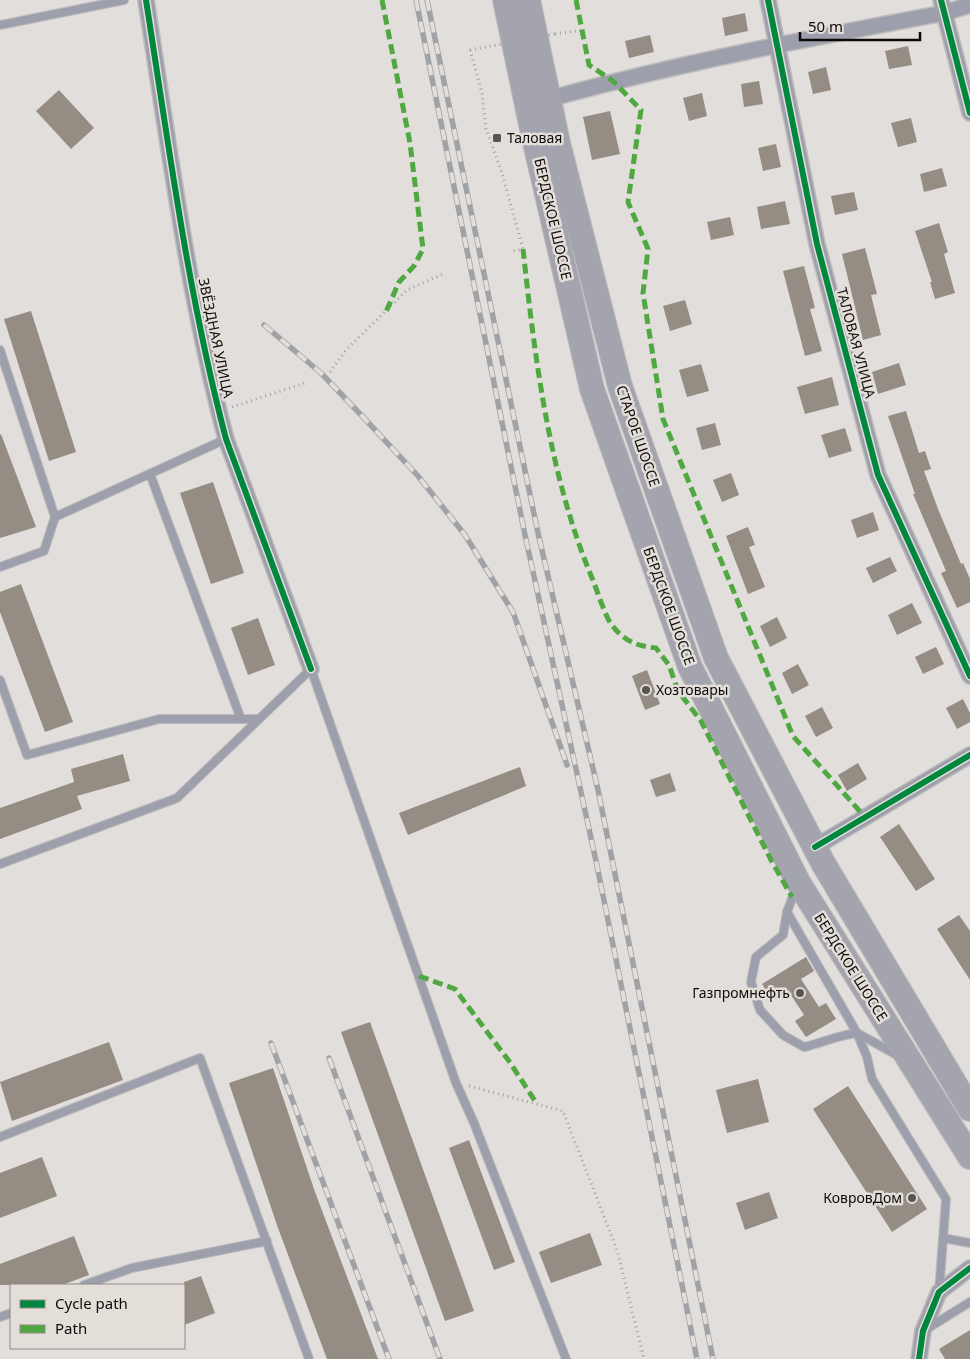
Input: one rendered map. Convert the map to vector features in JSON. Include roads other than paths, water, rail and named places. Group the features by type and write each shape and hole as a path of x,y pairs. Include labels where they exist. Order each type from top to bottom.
{"highway":[{"name":"БЕРДСКОЕ ШОССЕ","path":"505,0 533,134 592,389 690,667 798,882 909,1063 970,1157"},
{"name":"СТАРОЕ ШОССЕ","path":"528,0 558,143 620,386 713,649 815,847"},
{"name":"БЕРДСКОЕ ШОССЕ","path":"815,847 970,1109"}],"street":[{"name":"ЗВЁЗДНАЯ УЛИЦА","path":"146,0 187,266 218,409 226,439 311,669"},
{"name":"ТАЛОВАЯ УЛИЦА","path":"768,0 817,244 878,475 970,676"},
{"path":"549,99 612,81 942,7 970,5"},
{"path":"942,7 970,113"},
{"path":"815,847 970,755"},
{"path":"919,1359 923,1331 938,1292 970,1268"}],"lane":[{"path":"0,25 124,0"},
{"path":"0,350 55,517 44,551 0,568"},
{"path":"55,517 226,439"},
{"path":"150,474 241,719"},
{"path":"0,864 177,798 311,669 456,1083 474,1123 566,1359"},
{"path":"0,680 27,755 159,719 259,720"},
{"path":"798,882 787,912 783,935 756,957 751,982 760,1010 783,1035 804,1047 820,1044 842,1035 857,1033 909,1063"},
{"path":"787,912 857,1033 867,1057 872,1079 946,1199 938,1292"},
{"path":"0,1137 200,1058 309,1359"},
{"path":"943,1238 970,1243"},
{"path":"87,1284 132,1268 266,1241"},
{"path":"923,1331 970,1302"}],"railway":[{"path":"416,0 525,535 596,861 697,1359"},
{"path":"427,0 538,533 598,790 713,1359"},
{"path":"264,325 321,373 418,476 465,535 513,612 567,765"},
{"path":"271,1043 389,1359"},
{"path":"329,1058 440,1359"}],"place":[{"name":"Таловая","path":"497,138"},
{"name":"Хозтовары","path":"646,690"},
{"name":"Газпромнефть","path":"800,993"},
{"name":"КовровДом","path":"912,1198"}]}
